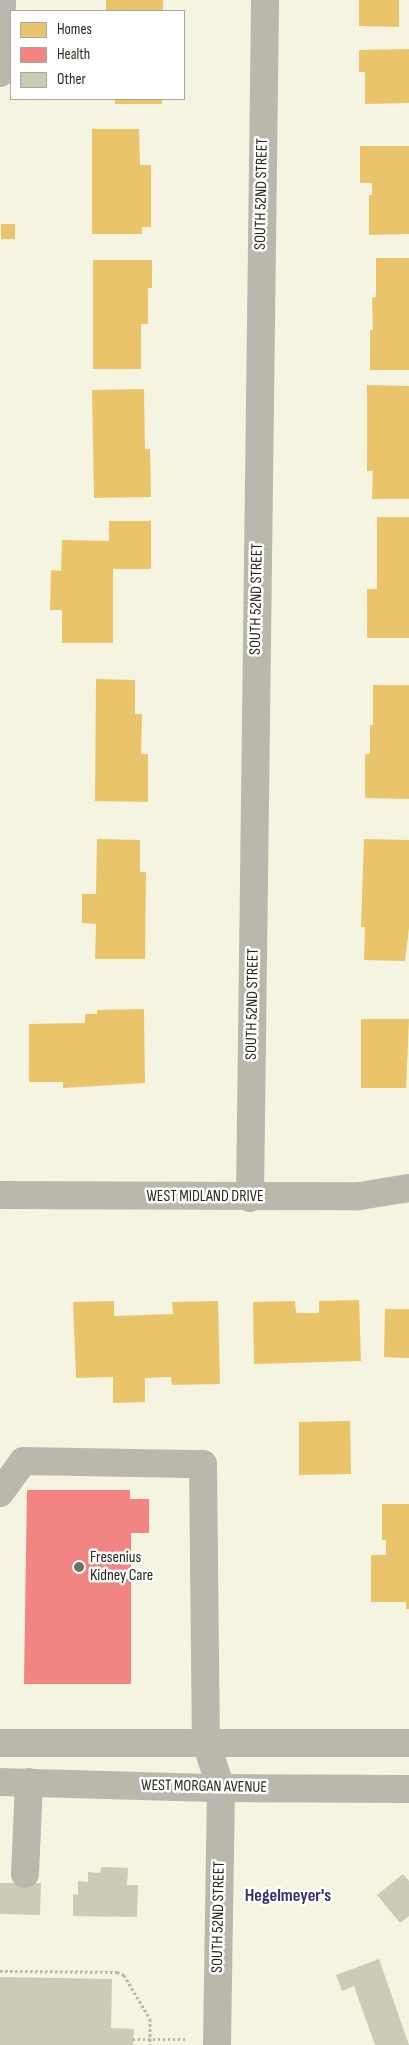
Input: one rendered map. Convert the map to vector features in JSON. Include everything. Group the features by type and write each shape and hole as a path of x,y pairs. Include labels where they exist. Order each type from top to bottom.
{"street":[{"path":"0,73 2,0"},
{"name":"SOUTH 52ND STREET","path":"250,1198 265,0"},
{"name":"WEST MIDLAND DRIVE","path":"0,1195 250,1198 360,1196 409,1188"},
{"name":"SOUTH 52ND STREET","path":"0,1493 23,1461 204,1464 206,1743 221,1788 217,2042"},
{"path":"0,1744 409,1744"},
{"name":"WEST MORGAN AVENUE","path":"0,1782 221,1788 409,1789"},
{"path":"25,1874 29,1782"}],"path":[{"path":"0,1971 117,1972 135,1989 147,2010 150,2045"},
{"path":"133,2039 217,2042"}],"building: Homes":[{"path":"106,0 163,0 163,10 106,10"},
{"path":"359,0 399,0 399,27 359,26"},
{"path":"409,49 409,103 365,104 365,72 359,72 359,50"},
{"path":"115,100 162,100 162,104 115,104"},
{"path":"92,129 139,129 140,165 151,165 151,227 142,227 142,234 92,234"},
{"path":"360,146 409,146 409,234 369,235 369,195 372,195 372,183 360,183"},
{"path":"1,224 15,224 15,239 1,239"},
{"path":"376,258 409,258 409,370 370,370 370,330 373,330 372,298 376,297"},
{"path":"93,260 152,260 152,288 148,288 148,324 141,324 141,369 93,369"},
{"path":"367,385 409,386 409,499 372,499 373,471 367,471"},
{"path":"144,389 145,449 150,449 151,497 94,498 92,390"},
{"path":"377,517 409,517 409,638 367,638 367,589 377,589"},
{"path":"109,521 151,521 151,569 113,569 113,643 62,643 62,610 50,610 51,570 61,571 62,540 109,541"},
{"path":"96,679 135,680 135,714 142,714 141,754 148,754 148,802 95,801"},
{"path":"373,685 409,685 409,799 365,798 365,754 370,754 370,725 373,725"},
{"path":"97,839 140,840 140,872 146,872 145,959 95,959 96,924 82,923 82,894 96,894"},
{"path":"364,839 409,840 409,928 405,961 364,960 365,927 361,927"},
{"path":"144,1009 145,1083 63,1088 63,1082 29,1082 29,1024 85,1023 85,1014 97,1014 97,1010"},
{"path":"361,1019 409,1019 406,1088 361,1088"},
{"path":"359,1300 361,1361 254,1364 253,1302 295,1301 296,1313 319,1313 319,1301"},
{"path":"114,1301 114,1316 173,1314 172,1302 218,1301 220,1384 172,1385 171,1377 145,1378 145,1402 113,1403 113,1377 76,1378 73,1302"},
{"path":"385,1309 409,1309 409,1358 384,1357"},
{"path":"350,1421 351,1474 299,1475 299,1422"},
{"path":"382,1504 409,1504 409,1609 406,1609 406,1602 371,1602 371,1555 386,1555 386,1540 382,1540"}],"building: Health":[{"name":"Fresenius Kidney Care","path":"27,1490 130,1490 130,1499 149,1499 149,1533 131,1533 131,1684 24,1684"}],"building: Other":[{"path":"101,1867 128,1868 127,1885 138,1885 137,1917 73,1916 73,1894 78,1895 78,1881 88,1882 88,1872 100,1873"},
{"path":"403,1874 409,1881 409,1916 400,1923 377,1895"},
{"path":"0,1883 41,1883 40,1915 0,1914"},
{"path":"379,1959 409,2045 375,2045 354,1986 342,1991 336,1975"},
{"path":"0,1977 112,1979 111,2028 134,2029 133,2045 0,2045"}],"place":[{"name":"Fresenius Kidney Care","path":"79,1567"}],"district":[{"name":"Hegelmeyer's","path":"288,1896"}]}
